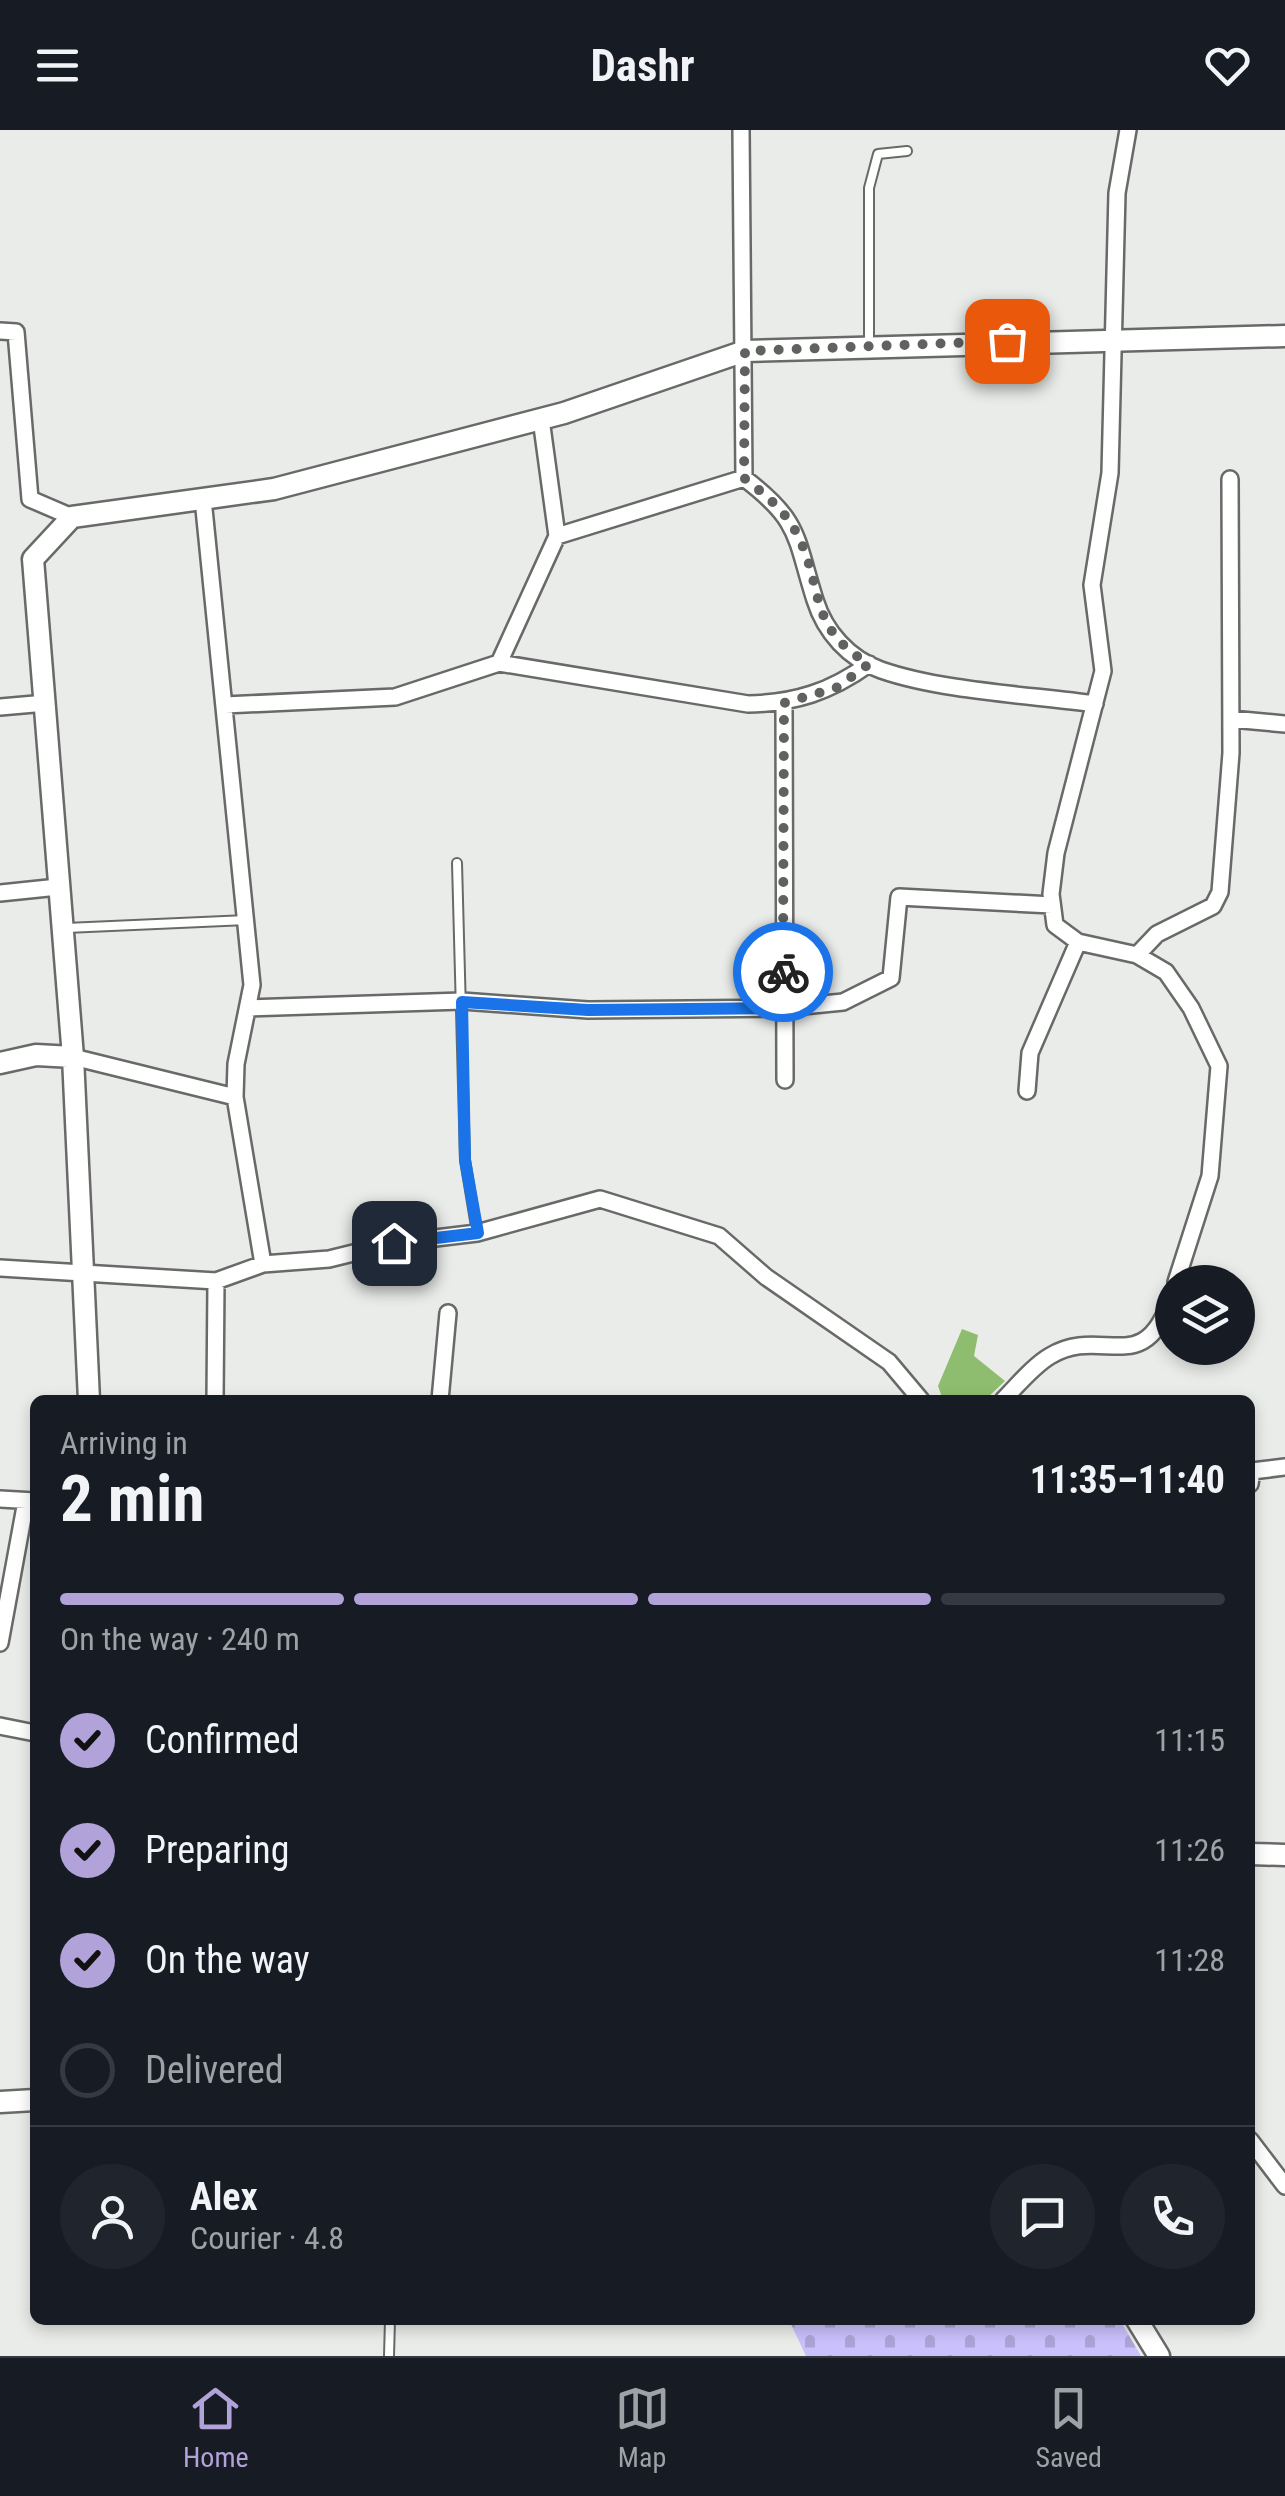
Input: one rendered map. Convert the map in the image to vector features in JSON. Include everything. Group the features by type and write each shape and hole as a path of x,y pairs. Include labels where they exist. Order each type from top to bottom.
{"street":[{"path":"741,130 744,478 789,519 799,537 814,599 827,630 849,652 869,664 924,680 1095,704"},
{"path":"1128,130 1117,194 1110,338 1110,473 1092,585 1103,671 1056,853 1052,905 1055,925 1078,942 1137,955 1166,972 1192,1008 1220,1066 1210,1176 1181,1265"},
{"path":"0,332 16,332 30,499 72,517 274,489 541,418 745,351 1285,336"},
{"path":"499,663 557,536 541,418"},
{"path":"557,536 744,478"},
{"path":"1137,955 1157,934 1213,906 1220,892 1231,720 1230,479"},
{"path":"203,499 246,920 250,1008 236,1064 235,1096 263,1264"},
{"path":"72,517 33,558 73,1057 89,1395"},
{"path":"224,705 395,697 499,663 748,704 784,703 836,688 869,664"},
{"path":"0,707 46,703"},
{"path":"784,703 784,1080"},
{"path":"1231,720 1285,724"},
{"path":"0,893 58,886"},
{"path":"250,1008 462,1002 588,1010 783,1008 843,1002 891,978 899,896 1052,905"},
{"path":"1027,1091 1030,1053 1078,942"},
{"path":"0,1063 36,1054 73,1057 235,1096"},
{"path":"0,1268 83,1270 216,1282 263,1264 329,1259 394,1243 478,1233 600,1199 719,1236 766,1278 889,1362 917,1395"},
{"path":"215,1395 216,1282"},
{"path":"440,1395 448,1313"},
{"path":"1008,1395 1050,1356 1082,1348 1126,1346 1155,1333"},
{"path":"1255,1471 1285,1466"},
{"path":"0,1499 30,1501 0,1643"},
{"path":"0,1726 30,1732"},
{"path":"1255,1854 1285,1855"},
{"path":"0,2102 30,2100"},
{"path":"1255,2147 1285,2186"},
{"path":"1141,2325 1159,2356"}],"lane":[{"path":"869,346 869,188 878,154 906,151"},
{"path":"457,863 465,1160 478,1233"},
{"path":"62,928 246,920"},
{"path":"389,2356 390,2325"}],"green space":[{"path":"791,2325 1123,2325 1141,2356 806,2356"}],"building":[{"path":"962,1329 978,1335 974,1356 1005,1381 990,1395 941,1395 938,1386"}],"way so far":[{"path":"783,972 784,703 836,688 869,664 849,652 827,630 814,599 799,537 789,519 744,478 745,351 1007,341"}],"route":[{"path":"394,1243 478,1233 465,1160 462,1002 588,1010 783,1008 783,972"}]}
